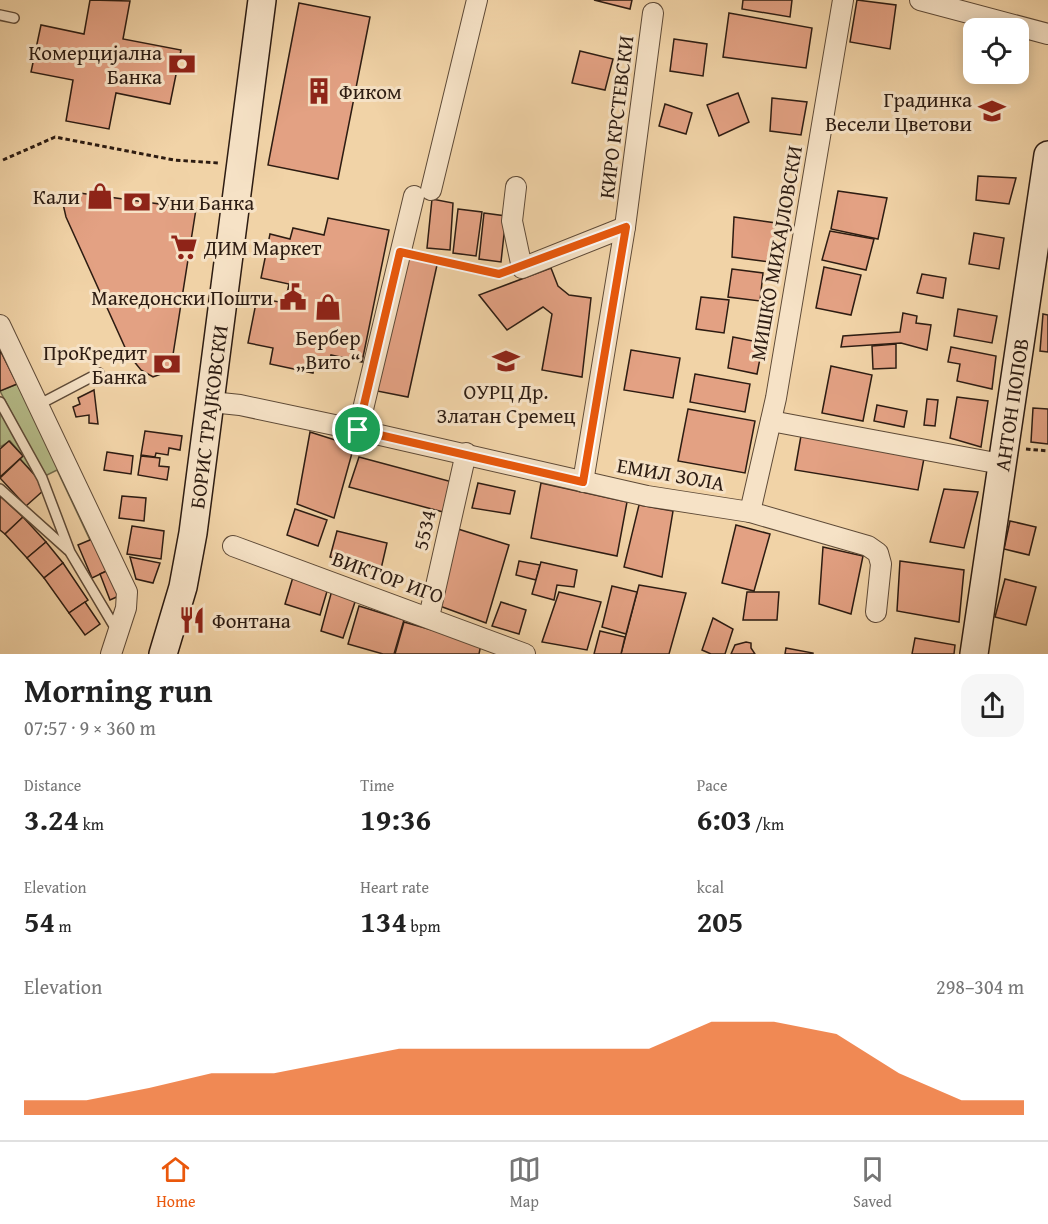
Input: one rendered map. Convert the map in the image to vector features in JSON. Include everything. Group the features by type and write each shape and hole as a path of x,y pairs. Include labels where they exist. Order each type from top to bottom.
{"street":[{"name":"БОРИС ТРАЈКОВСКИ","path":"163,654 193,534 262,0"},
{"path":"358,430 400,252 423,193 477,0"},
{"name":"МИШКО МИХАЈЛОВСКИ","path":"750,512 771,421 843,0"},
{"path":"920,0 970,6 1048,33"},
{"name":"КИРО КРСТЕВСКИ","path":"583,482 626,227 654,13"},
{"name":"АНТОН ПОПОВ","path":"975,654 1048,155"},
{"path":"516,187 512,221 522,268"},
{"name":"КИРО КРСТЕВСКИ","path":"522,268 626,227"},
{"path":"0,325 127,592 127,603 111,654"},
{"name":"ЕМИЛ ЗОЛА","path":"211,402 240,405 466,453 647,496 750,512 868,546 878,553 881,564 876,612"},
{"path":"771,421 1001,464"},
{"name":"5534","path":"429,617 466,453"},
{"name":"ВИКТОР ИГО","path":"233,546 429,617 492,649 525,654"},
{"path":"173,621 174,654"}],"lane":[{"path":"0,15 14,18"},
{"path":"38,405 99,373"},
{"path":"0,402 42,477 70,552 118,633"},
{"path":"0,489 70,552"}],"path":[{"path":"3,160 55,137 174,160 242,166"},
{"path":"400,252 499,274 522,268"}],"green space":[{"path":"17,384 97,537 90,540 57,470 45,476 0,391"},
{"path":"0,411 41,482 20,459 23,456 10,441 0,447"}],"building":[{"path":"90,0 130,1 123,39 181,50 170,104 116,93 109,129 66,121 73,80 31,72 41,25 84,34"},
{"path":"594,0 632,0 630,9"},
{"path":"743,0 792,0 790,17 742,9"},
{"path":"857,0 896,5 890,49 850,42"},
{"name":"Фиком","path":"299,3 370,17 338,179 268,165"},
{"path":"729,13 812,28 806,68 723,57"},
{"path":"674,39 707,44 703,76 670,71"},
{"path":"580,51 613,59 605,90 572,83"},
{"path":"738,93 749,122 719,136 707,105"},
{"path":"772,98 807,102 801,135 770,131"},
{"path":"665,104 692,113 686,134 659,126"},
{"path":"978,176 1016,178 1009,204 976,200"},
{"path":"838,191 887,198 878,239 831,229"},
{"path":"72,192 196,209 172,361 167,372 153,377 141,370 128,354 66,217 63,204"},
{"path":"432,199 453,203 450,250 427,248"},
{"path":"458,209 482,212 476,256 453,253"},
{"path":"484,213 506,216 501,262 479,259"},
{"path":"734,217 776,223 770,262 732,257"},
{"path":"328,218 389,230 362,362 331,355 328,366 315,363 313,373 270,364 273,348 248,343 257,298 285,303 289,284 261,278 270,234 290,239 293,228 324,235"},
{"path":"830,231 874,239 866,270 822,260"},
{"path":"974,233 1004,238 999,269 969,264"},
{"path":"407,258 437,265 408,397 377,391"},
{"path":"824,267 861,275 851,315 816,308"},
{"path":"551,268 558,286 569,295 591,298 582,377 542,370 552,314 543,307 507,330 479,295"},
{"path":"732,269 763,273 760,301 728,297"},
{"path":"922,274 946,278 943,298 917,293"},
{"path":"701,297 729,300 724,333 696,329"},
{"path":"958,309 997,316 992,343 954,336"},
{"path":"903,313 917,316 916,323 931,325 927,350 901,343 841,347 843,336 900,332"},
{"path":"1043,314 1048,315 1048,352 1040,351"},
{"path":"733,337 763,343 757,374 728,368"},
{"path":"896,344 896,368 873,369 872,346"},
{"path":"951,347 996,356 992,389 957,381 960,364 948,362"},
{"path":"0,350 17,384 0,391"},
{"path":"631,350 680,358 673,398 624,390"},
{"path":"831,366 872,375 863,421 822,413"},
{"path":"695,374 750,384 745,412 690,402"},
{"path":"94,390 98,424 89,423 89,415 76,417 73,407 80,404 78,398"},
{"path":"957,397 988,401 981,447 950,438"},
{"path":"927,399 938,400 935,426 924,425"},
{"path":"877,405 907,411 904,427 874,421"},
{"path":"1033,408 1048,409 1048,444 1031,442"},
{"path":"688,409 755,421 745,473 678,461"},
{"path":"802,430 925,453 918,490 795,470"},
{"path":"145,431 182,436 180,450 169,448 168,455 156,453 155,457 141,455"},
{"path":"310,432 354,446 334,518 297,504"},
{"path":"9,441 23,456 0,477 0,449"},
{"path":"107,452 133,456 131,474 104,470"},
{"path":"141,456 160,458 159,466 169,467 167,480 138,475"},
{"path":"359,457 456,483 447,513 349,487"},
{"path":"20,459 41,482 39,484 44,490 26,506 0,478"},
{"path":"478,483 515,491 510,514 472,508"},
{"path":"541,483 627,502 617,556 531,538"},
{"path":"944,489 978,492 964,548 930,542"},
{"path":"0,496 23,517 5,534 0,530"},
{"path":"122,496 146,498 144,521 119,518"},
{"path":"639,505 673,511 662,577 624,567"},
{"path":"295,509 327,520 318,546 287,535"},
{"path":"23,517 46,542 27,558 5,534"},
{"path":"1010,521 1036,527 1029,555 1004,549"},
{"path":"736,525 770,534 754,591 722,583"},
{"path":"132,526 164,531 161,559 127,554"},
{"path":"458,529 509,545 486,623 437,605"},
{"path":"337,531 387,543 381,569 330,557"},
{"path":"97,537 111,569 92,578 78,545"},
{"path":"46,542 63,563 44,578 27,558"},
{"path":"823,547 863,556 851,614 819,604"},
{"path":"130,557 160,563 153,583 136,579"},
{"path":"519,561 540,565 536,580 516,575"},
{"path":"900,561 964,570 959,622 897,611"},
{"path":"541,562 577,570 574,587 557,585 554,600 532,594"},
{"path":"63,563 88,600 69,613 44,578"},
{"path":"111,569 121,595 110,600 100,574"},
{"path":"293,577 328,588 320,615 285,604"},
{"path":"1005,579 1036,587 1026,625 995,617"},
{"path":"639,585 686,593 669,654 621,654"},
{"path":"612,586 637,592 626,634 602,627"},
{"path":"332,590 355,602 343,638 321,631"},
{"path":"559,592 601,602 587,650 542,642"},
{"path":"747,592 779,592 777,620 743,620"},
{"path":"85,602 100,624 85,635 69,613"},
{"path":"501,602 526,610 519,634 492,626"},
{"path":"359,606 404,620 394,654 383,654 348,644"},
{"path":"713,618 733,629 725,654 711,654 702,650"},
{"path":"404,622 481,644 479,654 395,654"},
{"path":"600,631 625,637 621,654 594,654"},
{"path":"915,638 955,645 954,654 912,654"},
{"path":"751,643 755,654 731,654 735,645"},
{"path":"786,648 813,653 813,654 785,654"}],"place":[{"name":"Комерцијална Банка","path":"182,64"},
{"name":"Фиком","path":"319,91"},
{"name":"Градинка Весели Цветови","path":"992,111"},
{"name":"Кали","path":"100,196"},
{"name":"Уни Банка","path":"137,202"},
{"name":"ДИМ Маркет","path":"184,247"},
{"name":"Македонски Пошти","path":"293,297"},
{"name":"Бербер „Вито“","path":"328,307"},
{"name":"ОУРЦ Др. Златан Сремец","path":"506,361"},
{"name":"ПроКредит Банка","path":"167,364"},
{"name":"Фонтана","path":"192,620"}],"route":[{"path":"626,227 583,482 466,453 358,430 400,252 499,274 522,268 590,239 626,227"}]}
